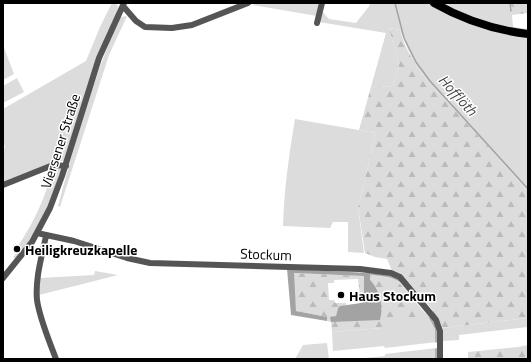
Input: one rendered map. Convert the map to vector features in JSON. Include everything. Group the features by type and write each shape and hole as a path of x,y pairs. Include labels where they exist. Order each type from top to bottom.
{"main road":[{"path":"434,3 450,12 476,23 506,31 528,34"}],"street":[{"path":"124,5 136,21 145,27 172,28 192,25 248,3"},
{"path":"317,23 322,3"},
{"name":"Viersener Straße","path":"3,278 26,251 37,234 54,200 99,58 124,5"},
{"path":"3,185 53,165 66,166"},
{"name":"Stockum","path":"37,234 74,241 128,258 150,263 360,269 391,273 400,277 436,320 440,331 440,359"},
{"path":"46,236 38,276 37,296 41,318 56,359"}],"green space":[{"path":"112,3 116,3 118,7 116,14 65,161 56,161 3,182 3,149 5,148 3,139 3,109 86,61"},
{"path":"257,3 320,3 317,16 253,5"},
{"path":"368,3 429,3 528,37 528,191 429,83 413,62 400,30 389,28 399,65 393,86 371,87 386,33 319,22 321,10 329,19 356,23 370,5"},
{"path":"440,3 511,3 513,27 511,30 473,19"},
{"path":"511,3 528,3 528,13 512,15"},
{"path":"127,16 109,55 60,207 58,206 64,182 101,63 120,17"},
{"path":"389,28 400,30 410,56 424,77 528,191 528,318 443,328 431,308 405,278 401,274 392,271 387,259 375,257 365,253 358,207 376,133 359,130 371,87 393,86 399,65"},
{"path":"3,45 14,74 3,80"},
{"path":"17,78 24,92 3,103 3,86"},
{"path":"295,119 376,133 358,207 364,253 348,252 348,222 333,222 330,228 283,226 287,172"},
{"path":"54,166 62,170 52,198 33,235 16,259 13,257 20,250 18,246 30,227 39,208"},
{"path":"95,271 118,275 39,295 40,278 94,275"},
{"path":"293,273 365,276 364,302 361,303 358,279 334,280 334,283 328,283 329,300 334,300 335,303 346,303 346,305 338,308 336,316 380,320 370,275 396,279 430,319 382,320 382,328 332,332 331,322 327,321 327,317 296,311"},
{"path":"370,273 397,277 433,320 437,329 437,342 385,348 384,346 333,351 332,332 382,328 382,320 426,313 396,279 370,275"},
{"path":"528,318 528,327 459,335 459,340 443,341 443,328"},
{"path":"327,343 329,359 295,359 303,345"},
{"path":"528,345 528,359 468,359 468,352"},
{"path":"437,348 437,359 354,359 385,356 385,354"}],"shaded area":[{"path":"287,269 370,273 370,280 376,288 380,298 380,320 331,322 330,317 336,316 340,306 364,302 364,276 294,273 296,311 327,317 327,321 291,315"}],"waterway":[{"name":"Hofflöth","path":"395,3 404,38 416,62 430,81 528,189"},
{"path":"510,3 511,11"},
{"path":"371,274 390,276 400,281"},
{"path":"430,318 436,329 436,342"},
{"path":"436,349 436,359"}],"place":[{"name":"Heiligkreuzkapelle","path":"17,249"},
{"name":"Haus Stockum","path":"341,295"}]}
